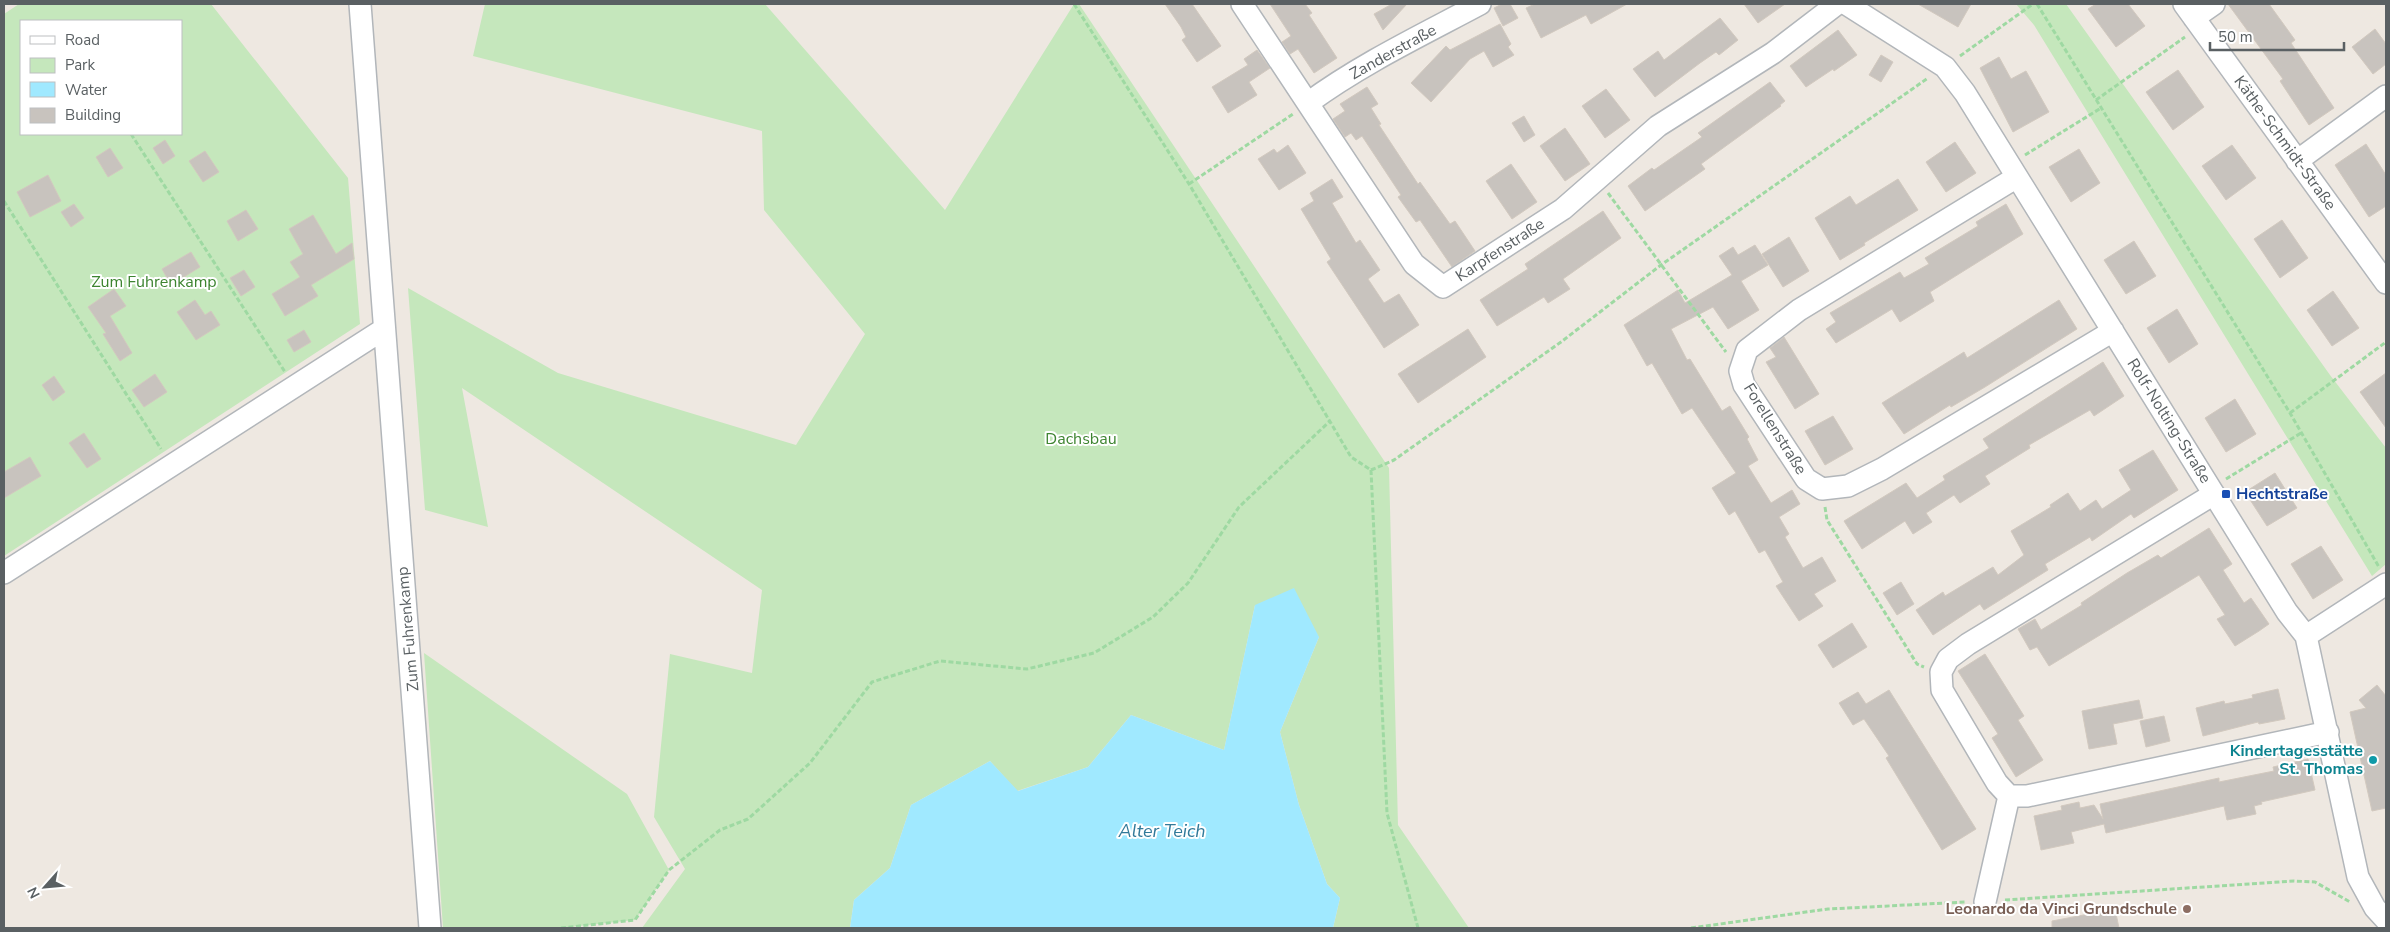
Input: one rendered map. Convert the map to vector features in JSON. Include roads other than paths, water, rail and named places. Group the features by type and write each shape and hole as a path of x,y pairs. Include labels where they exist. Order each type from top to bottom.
{"street":[{"name":"Zum Fuhrenkamp","path":"360,4 430,928"},
{"name":"Karpfenstraße","path":"1242,4 1414,264 1443,287 1563,209 1658,126 1773,53 1837,4"},
{"name":"Zanderstraße","path":"1308,103 1380,58 1480,4"},
{"name":"Rolf-Nolting-Straße","path":"1846,4 1945,67 1965,93 2287,612 2306,636 2358,878 2381,914"},
{"path":"2193,16 2214,4"},
{"name":"Käthe-Schmidt-Straße","path":"2193,16 2386,282"},
{"path":"2297,160 2386,96"},
{"name":"Forellenstraße","path":"2013,171 1799,310 1747,350 1740,371 1744,385 1806,479 1822,489 1848,486 1882,469 2112,331"},
{"path":"4,573 384,329"},
{"path":"2212,491 1968,644 1948,659 1941,672 1942,690 1997,783 2009,796 2027,796 2328,732"},
{"path":"2306,636 2385,579"},
{"path":"1985,902 2009,796"}],"water":[{"name":"Alter Teich","path":"1294,588 1319,637 1280,732 1299,805 1327,884 1340,898 1333,928 850,928 854,900 890,868 911,805 990,761 1018,791 1088,767 1131,715 1224,750 1255,605"}],"place":[{"name":"Hechtstraße","path":"2226,494"},
{"name":"Kindertagesstätte St. Thomas","path":"2373,760"},
{"name":"Leonardo da Vinci Grundschule","path":"2187,909"}],"park label":[{"name":"Dachsbau","path":"1081,439"}]}
